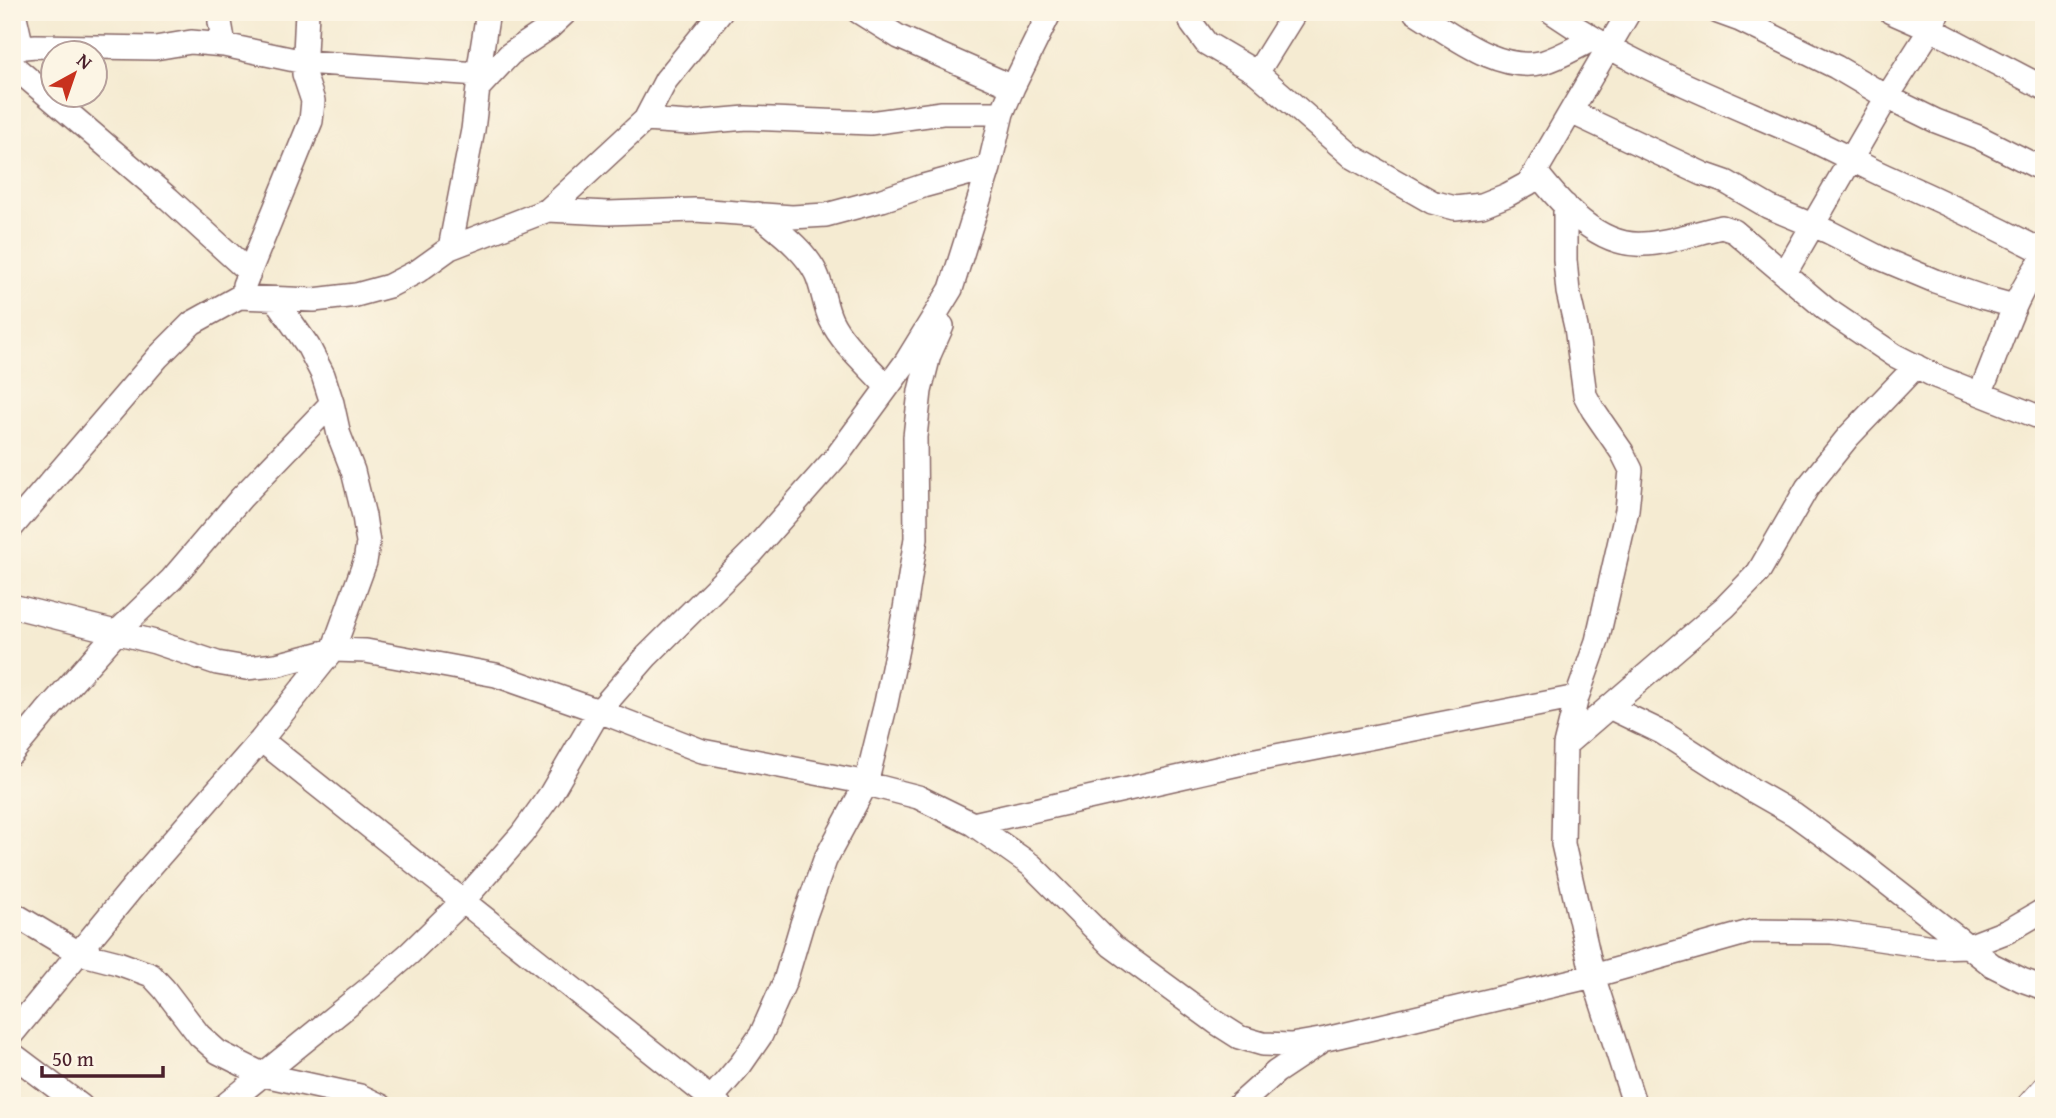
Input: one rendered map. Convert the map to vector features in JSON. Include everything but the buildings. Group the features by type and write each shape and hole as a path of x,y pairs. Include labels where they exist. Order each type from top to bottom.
{"street":[{"path":"14,12 16,54 249,272"},
{"path":"220,12 225,45"},
{"path":"239,297 311,121 313,101 304,74 307,12"},
{"path":"450,247 473,130 488,12"},
{"path":"16,54 155,48 191,42 225,45 304,62 478,81 566,12"},
{"path":"12,527 158,357 192,323 239,297 314,300 356,296 389,286 418,271 450,247 548,210 645,120 666,80 721,12"},
{"path":"859,12 899,37 1013,87"},
{"path":"261,740 712,1103 761,1035 785,981 825,860 866,784 886,703 916,538 915,437 920,391 929,355 945,320 951,289 989,168 1002,113 1050,12"},
{"path":"1188,12 1192,24 1206,43 1257,73 1353,157 1432,202 1455,208 1482,205 1529,183 1571,112 1601,43 1629,12"},
{"path":"1257,73 1295,12"},
{"path":"1415,12 1489,56 1514,64 1546,61 1601,43"},
{"path":"1552,12 1601,43 1692,90 1933,196 2044,254 2014,306 1980,393"},
{"path":"1718,12 1836,67 1886,97 1978,137 2044,170"},
{"path":"1891,12 1934,21 2044,89"},
{"path":"1785,273 1886,97 1934,21"},
{"path":"1571,112 1703,174 1726,182 1769,206 1880,258 1935,281 2014,306"},
{"path":"645,120 689,123 747,118 870,123 942,113 1002,113"},
{"path":"548,210 608,213 695,210 792,218 826,215 989,168"},
{"path":"1536,172 1579,219 1603,235 1623,242 1641,245 1723,227 1734,231 1826,309 1862,334 1944,380 2044,419"},
{"path":"1564,205 1568,292 1576,327 1585,395 1631,470 1627,510 1597,641 1577,697 1565,745 1563,844 1592,976 1635,1106"},
{"path":"758,215 802,254 815,271 830,318 840,335 887,387"},
{"path":"224,1106 410,953 463,901 522,834 550,795 599,711 647,656 752,552 837,456 906,362 951,289"},
{"path":"12,1034 137,882 261,740 333,650 365,562 368,543 364,516 323,375 275,299"},
{"path":"1565,745 1724,607 1758,573 1807,488 1849,437 1916,366"},
{"path":"12,753 117,632 172,579 241,498 332,403"},
{"path":"12,606 155,642 217,663 246,668 276,665 333,650 366,651 496,675 702,751 918,797 973,824 1031,865 1112,946 1217,1023 1239,1037 1263,1044 1291,1045 1326,1039 1592,976 1752,931 1832,932 1933,947 1969,946 2008,931 2044,910"},
{"path":"973,824 1256,760 1577,697"},
{"path":"1609,707 1663,733 1794,814 1993,965 2044,988"},
{"path":"12,913 79,953 151,975 199,1035 218,1052 264,1075 359,1096 381,1106"},
{"path":"1238,1106 1276,1072 1326,1039"},
{"path":"12,1054 81,1106"},
{"path":"2028,1106 2044,1088"}]}
